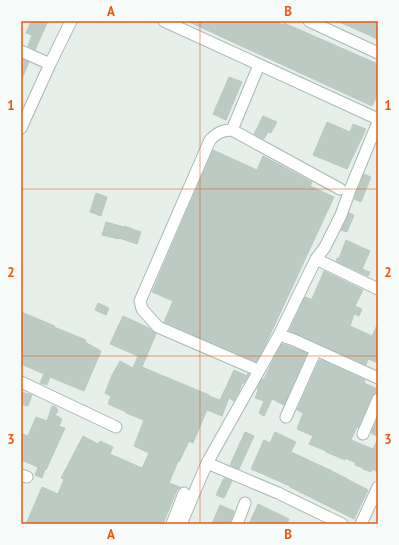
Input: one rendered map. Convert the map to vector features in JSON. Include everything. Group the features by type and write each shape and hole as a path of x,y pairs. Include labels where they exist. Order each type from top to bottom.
{"street":[{"path":"21,128 71,21"},
{"path":"164,21 378,121 341,215 325,247 316,259 279,335 207,463 181,524"},
{"path":"309,21 378,53"},
{"path":"21,51 50,64"},
{"path":"232,130 259,65"},
{"path":"253,368 158,327 142,309 140,301 210,140 223,130 232,130 340,189"},
{"path":"316,259 378,289"},
{"path":"279,335 294,340 378,378"},
{"path":"286,417 316,350"},
{"path":"21,382 116,428"},
{"path":"363,434 378,399"},
{"path":"207,463 278,493 342,524"},
{"path":"361,524 378,487"},
{"path":"172,524 184,493"},
{"path":"237,524 245,503"}],"building":[{"path":"31,21 48,21 35,50 28,46 32,35 26,33"},
{"path":"187,21 275,21 283,25 284,23 378,64 378,94 372,106"},
{"path":"337,21 378,21 378,40 371,36"},
{"path":"21,59 29,62 21,81"},
{"path":"229,77 242,82 226,120 213,114"},
{"path":"263,116 277,122 271,133 268,132 264,139 254,134"},
{"path":"327,122 350,132 353,124 366,129 347,169 313,155"},
{"path":"213,150 257,170 263,156 312,182 310,186 334,197 256,362 164,322 173,301 152,292"},
{"path":"364,174 371,177 361,202 354,199"},
{"path":"96,193 107,197 101,216 90,212"},
{"path":"349,213 354,215 347,232 341,230"},
{"path":"106,222 141,232 137,244 119,238 102,235"},
{"path":"346,240 370,251 362,269 370,272 368,276 336,261 337,258 339,258"},
{"path":"324,271 363,290 355,306 362,309 359,316 354,314 350,326 372,336 378,323 378,363 368,359 366,365 289,331 305,297 312,299"},
{"path":"98,303 109,308 106,315 95,310"},
{"path":"21,312 86,340 85,342 101,351 84,391 50,377 47,385 40,383 44,374 21,364"},
{"path":"123,316 149,328 156,334 142,367 220,400 234,370 247,376 248,373 249,374 244,383 242,383 234,401 229,398 222,416 207,410 193,443 189,441 179,462 178,461 169,483 180,487 177,490 163,524 26,524 42,487 58,494 64,479 61,478 83,436 98,444 100,441 113,447 110,454 142,468 149,453 134,446 144,420 108,404 111,396 105,393 112,375 120,361 133,368 138,356 110,344"},
{"path":"282,344 307,353 284,405 272,399 264,416 259,413 264,401 255,398 257,389 262,379 264,379"},
{"path":"321,360 365,380 364,383 378,389 378,392 374,393 372,396 351,440 373,449 378,439 378,472 372,469 371,472 363,469 355,465 356,463 345,458 345,460 309,444 313,436 297,429 303,413 297,410 319,361"},
{"path":"21,392 32,395 28,406 21,404"},
{"path":"52,406 56,407 58,411 55,415 62,419 59,426 65,428 42,478 35,475 38,467 21,460 21,433 28,436 36,417 47,421"},
{"path":"378,417 378,437 371,433"},
{"path":"245,432 254,436 239,469 230,465"},
{"path":"275,432 296,442 291,452 368,490 354,519 290,486 251,469 264,440 270,443"},
{"path":"224,478 232,481 224,498 216,495"},
{"path":"258,504 289,519 287,524 249,524"},
{"path":"220,505 234,511 230,524 212,524"}]}
